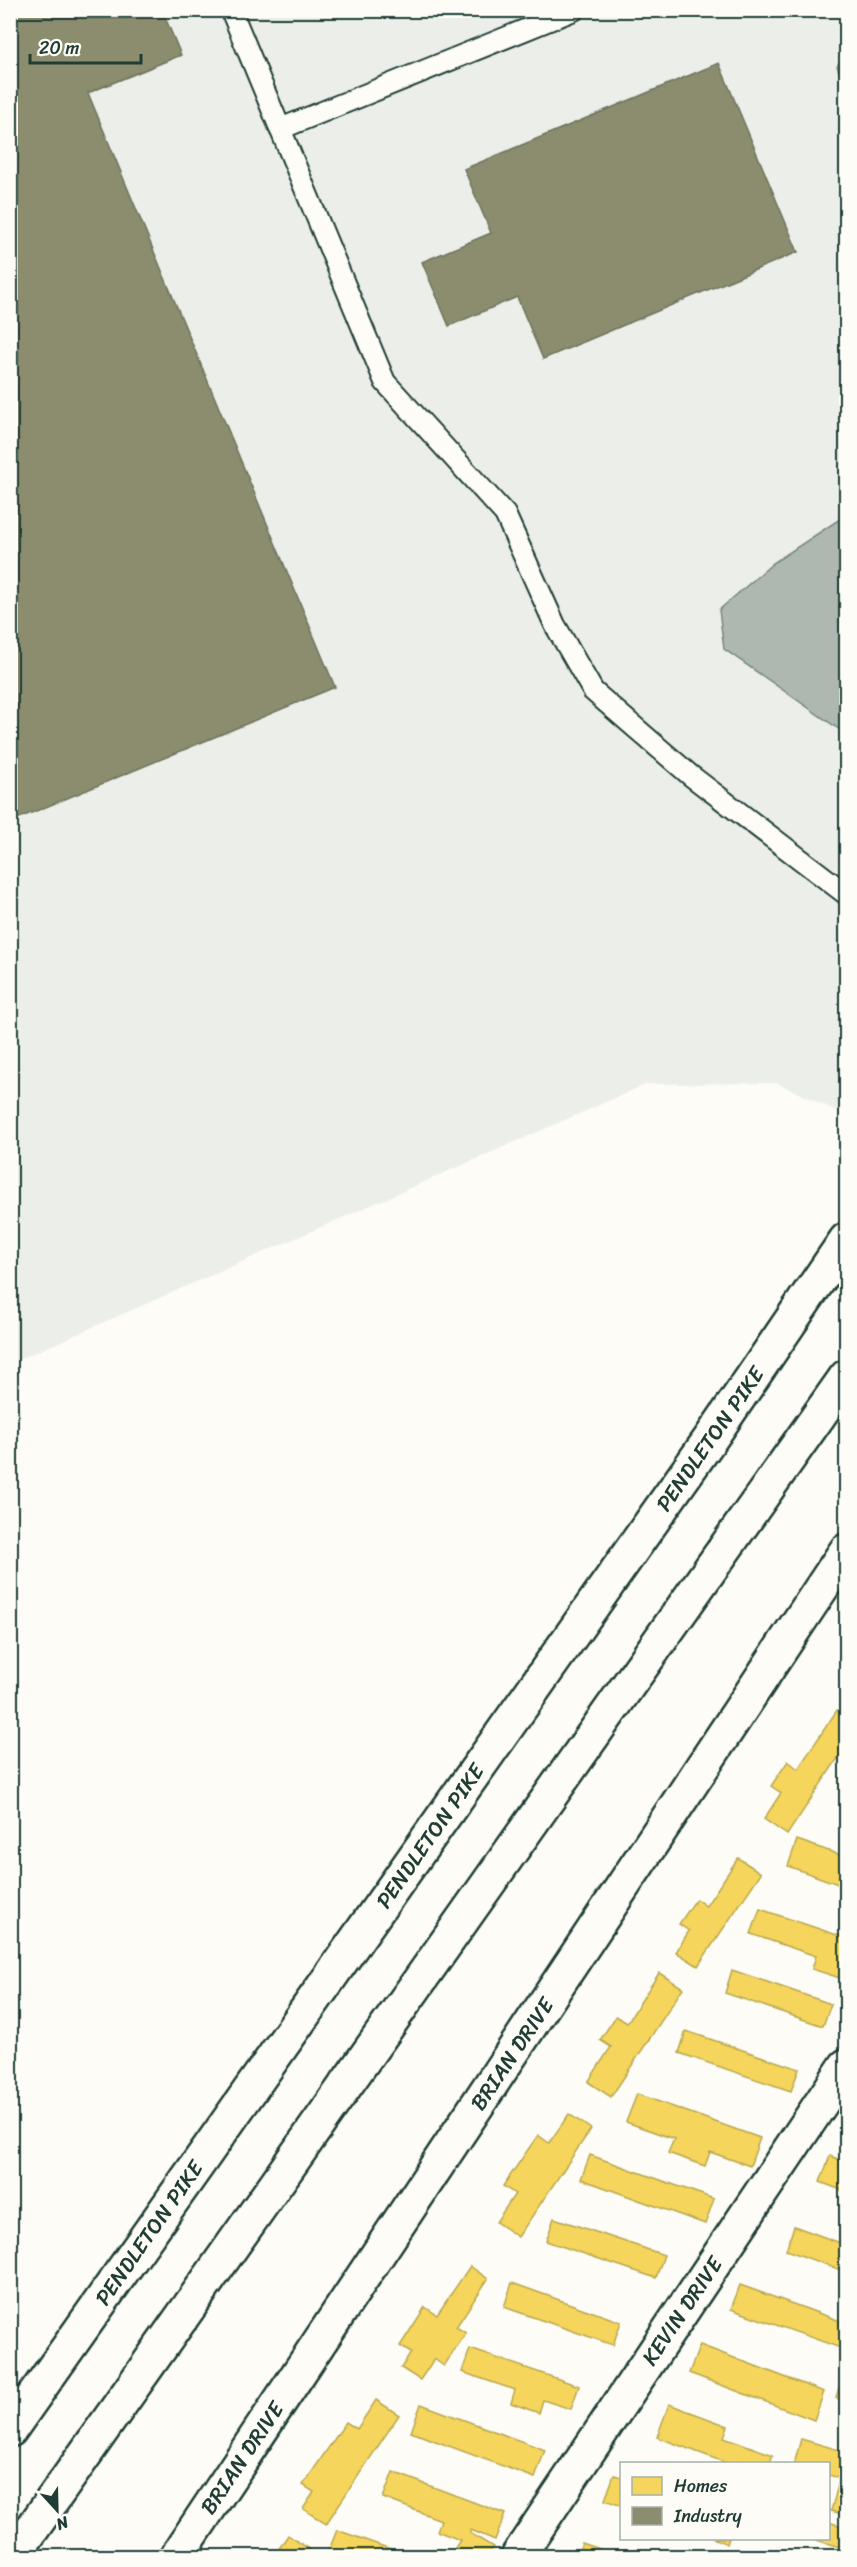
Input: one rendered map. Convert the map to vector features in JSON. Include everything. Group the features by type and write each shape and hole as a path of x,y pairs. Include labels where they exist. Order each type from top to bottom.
{"main road":[{"name":"PENDLETON PIKE","path":"10,2430 713,1435 846,1240"},
{"path":"13,2556 846,1377"},
{"name":"BRIAN DRIVE","path":"177,2556 846,1551"},
{"name":"KEVIN DRIVE","path":"518,2556 846,2066"}],"lane":[{"path":"231,10 385,382 505,514 555,625 593,691 690,775 846,894"},
{"path":"280,129 574,10"}],"shaded area":[{"path":"11,11 846,11 846,1115 777,1083 647,1084 11,1363"},
{"path":"846,53 846,89 837,66"},
{"path":"846,515 846,734 724,649 719,610 773,563"}],"building: Homes":[{"path":"837,1710 846,1717 846,1746 787,1835 764,1819 781,1793 771,1786 788,1761 798,1769"},
{"path":"846,1786 846,1801 842,1800"},
{"path":"797,1840 846,1857 846,1887 788,1866"},
{"path":"738,1858 761,1873 698,1966 676,1952 689,1931 679,1924 696,1899 706,1906"},
{"path":"760,1909 846,1938 846,1966 844,1965 840,1978 812,1969 816,1956 751,1934"},
{"path":"732,1970 831,2004 823,2026 725,1993"},
{"path":"659,1973 683,1988 611,2097 588,2082 611,2047 600,2040 616,2016 627,2023"},
{"path":"686,2031 799,2069 791,2091 679,2053"},
{"path":"637,2094 760,2138 750,2166 710,2152 705,2166 668,2153 674,2139 626,2122"},
{"path":"569,2114 591,2129 518,2237 496,2222 515,2194 503,2186 538,2135 549,2143"},
{"path":"590,2155 714,2199 705,2224 581,2179"},
{"path":"830,2156 846,2162 846,2192 820,2182"},
{"path":"554,2218 664,2255 656,2278 546,2241"},
{"path":"794,2226 846,2245 846,2272 786,2250"},
{"path":"470,2266 488,2279 456,2327 466,2333 444,2366 434,2359 420,2380 401,2368 411,2353 400,2346 425,2307 437,2315"},
{"path":"512,2283 621,2322 613,2345 504,2307"},
{"path":"740,2285 846,2323 846,2350 731,2309"},
{"path":"700,2345 824,2392 814,2420 689,2373"},
{"path":"470,2349 579,2386 571,2409 543,2400 539,2413 511,2403 515,2390 462,2372"},
{"path":"843,2373 846,2374 846,2401 836,2398"},
{"path":"376,2400 399,2415 326,2524 303,2509 314,2492 303,2485 346,2422 357,2429"},
{"path":"421,2404 545,2450 535,2478 411,2432"},
{"path":"669,2404 728,2426 724,2437 773,2455 770,2462 724,2462 657,2437"},
{"path":"801,2439 846,2452 846,2515 831,2511 840,2478 830,2476 830,2462 795,2462"},
{"path":"393,2472 505,2514 495,2540 471,2530 470,2533 493,2547 488,2556 450,2556 460,2540 437,2531 441,2520 383,2498"},
{"path":"614,2475 620,2476 620,2505 605,2500"},
{"path":"830,2523 846,2527 846,2549 817,2540 830,2540"},
{"path":"337,2530 410,2556 327,2555"},
{"path":"288,2535 310,2550 306,2556 274,2556"},
{"path":"582,2543 621,2556 577,2556"}],"building: Industry":[{"path":"10,10 162,10 181,55 88,93 335,687 10,822"},
{"path":"719,63 798,252 543,359 517,297 449,326 422,262 491,233 464,169"}]}
